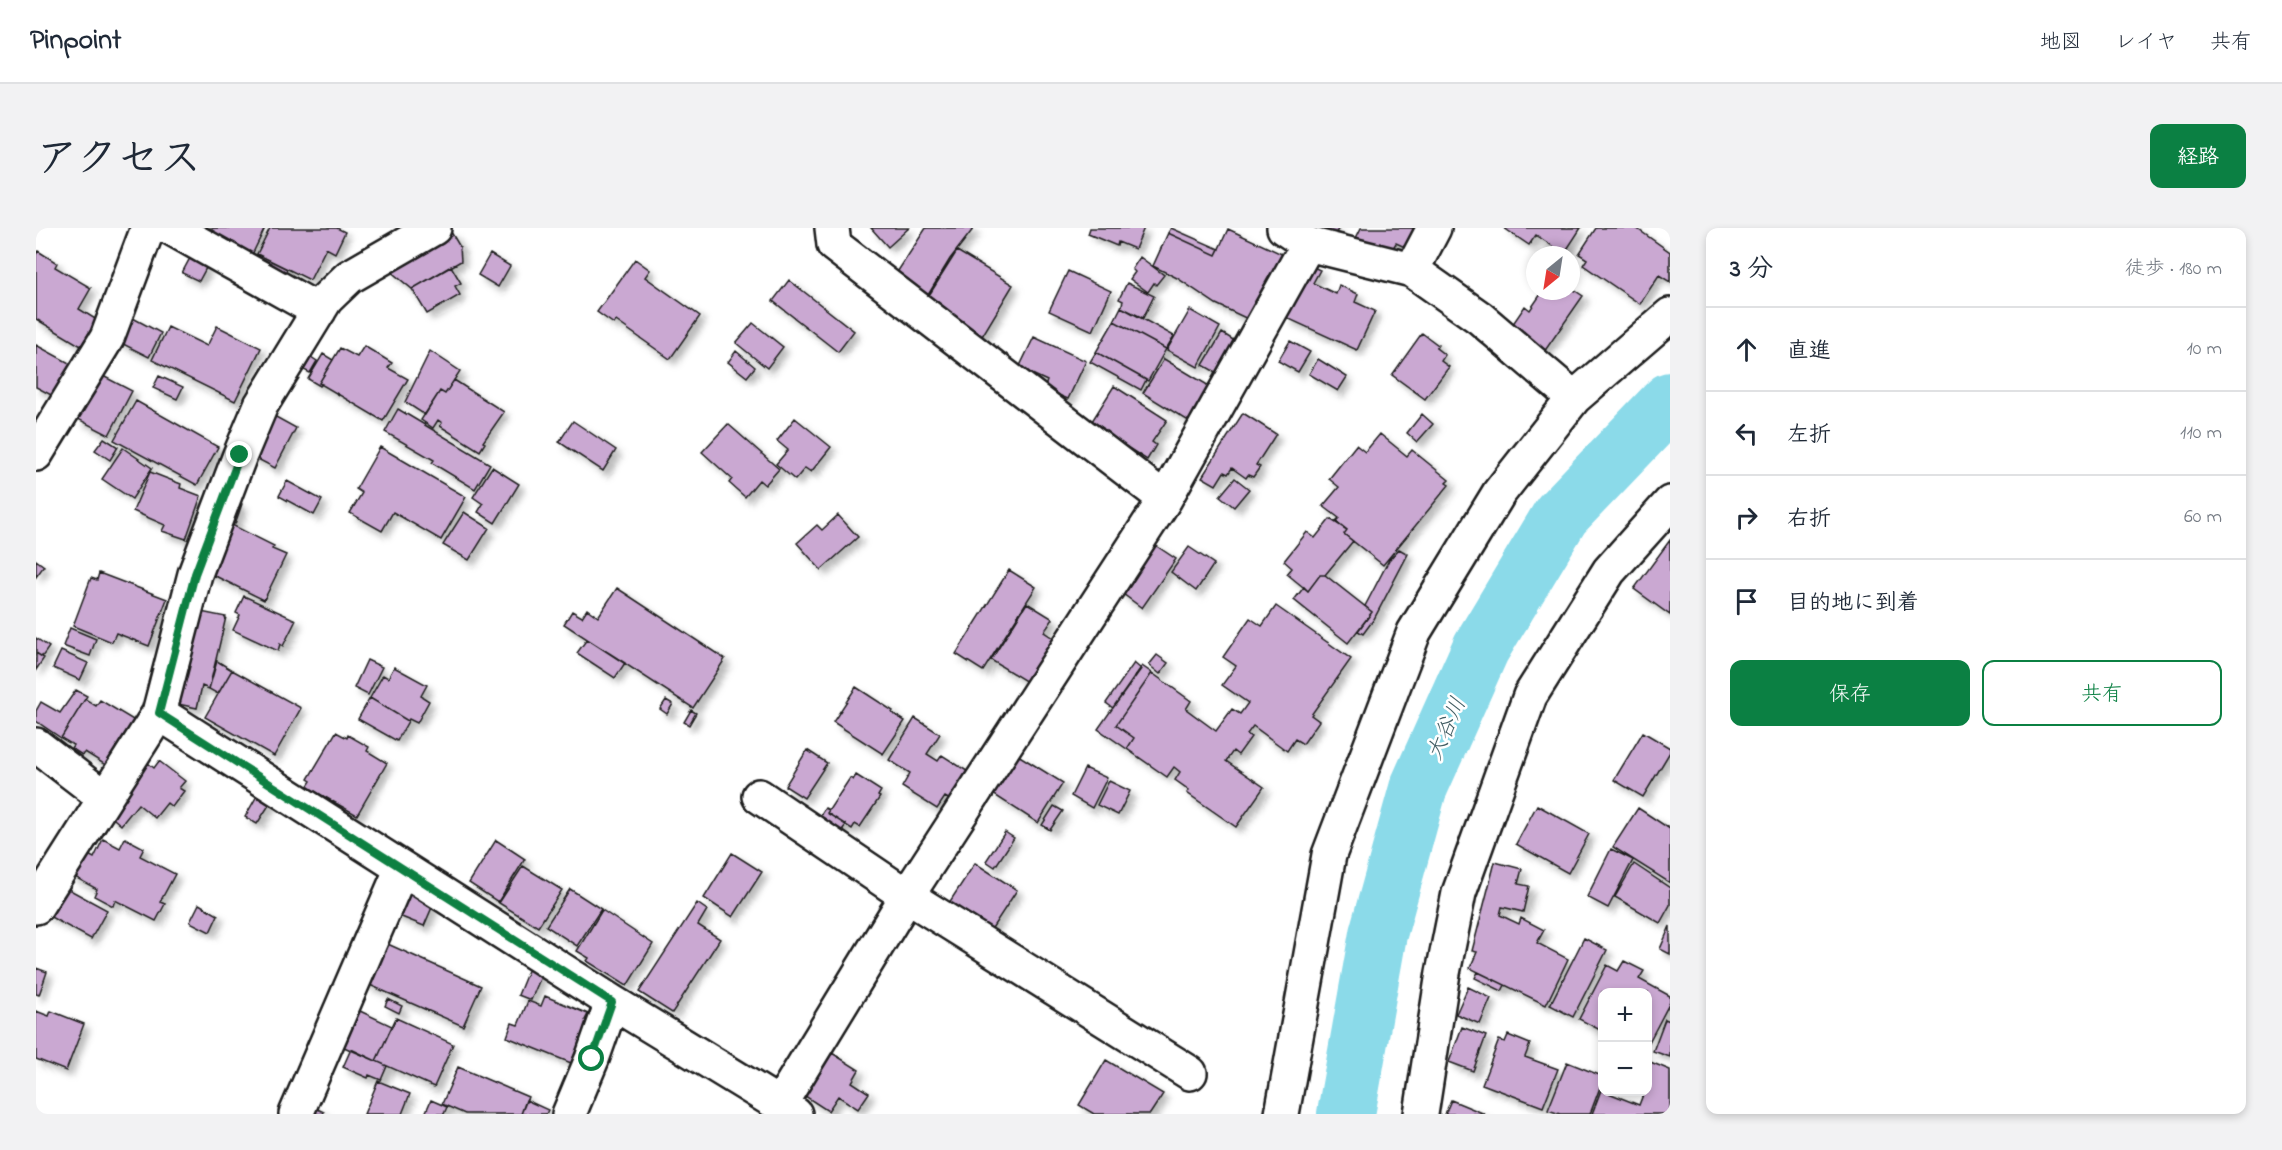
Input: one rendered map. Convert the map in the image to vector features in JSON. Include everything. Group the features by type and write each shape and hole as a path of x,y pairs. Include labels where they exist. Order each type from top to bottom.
{"street":[{"path":"36,454 107,338 148,228"},
{"path":"171,228 319,311"},
{"path":"36,907 159,713 195,574 261,405 326,299 350,277 434,228"},
{"path":"832,228 834,245 1165,499"},
{"path":"1412,270 1434,228"},
{"path":"159,713 612,1002 787,1109 907,896 1165,499 1296,236 1412,270 1480,318 1574,398"},
{"path":"1282,1114 1329,855 1414,632 1499,493 1574,398 1670,315"},
{"path":"1421,1114 1443,973 1460,893 1530,696 1609,571 1670,503"},
{"path":"36,745 105,798"},
{"path":"759,796 907,896 1190,1073"},
{"path":"296,1114 402,868"},
{"path":"569,1114 612,1002"}],"building":[{"path":"185,228 265,228 248,263"},
{"path":"270,228 337,228 345,232 335,253 326,248 310,280 257,254"},
{"path":"871,228 909,228 888,247"},
{"path":"926,228 974,228 950,259 925,300 892,280"},
{"path":"1090,228 1144,228 1135,249 1118,242 1117,246 1088,234"},
{"path":"1171,228 1219,249 1216,255 1168,233"},
{"path":"1318,228 1339,228 1333,237"},
{"path":"1361,228 1421,228 1407,248 1396,243 1393,248 1356,238"},
{"path":"1504,228 1581,228 1569,246 1552,246 1536,235 1529,245"},
{"path":"1596,228 1636,228 1670,252 1670,282 1659,275 1640,304 1583,265 1587,259 1580,252"},
{"path":"1228,229 1284,255 1252,321 1216,304 1177,278 1153,266 1168,233 1216,255"},
{"path":"451,232 460,247 461,261 412,289 389,270"},
{"path":"38,251 57,263 55,267 91,288 79,309 97,320 81,346 36,319 36,255"},
{"path":"957,251 1013,285 978,343 921,308"},
{"path":"257,254 287,269 281,281 251,266"},
{"path":"490,254 510,266 498,287 478,275"},
{"path":"1140,257 1164,275 1148,292 1130,279 1135,272 1132,269"},
{"path":"190,258 207,266 199,281 182,273"},
{"path":"635,259 650,270 645,277 700,316 670,359 616,321 614,324 597,312"},
{"path":"451,266 461,283 455,286 460,295 427,314 412,289"},
{"path":"1311,266 1320,270 1313,283 1336,294 1339,285 1358,294 1355,302 1375,311 1357,350 1287,318"},
{"path":"1068,271 1111,291 1093,331 1049,311"},
{"path":"789,280 854,331 838,352 773,301"},
{"path":"1127,283 1154,296 1143,318 1121,307 1123,301 1119,299"},
{"path":"1580,294 1583,296 1544,352 1510,328 1525,306 1530,310 1537,300 1580,300"},
{"path":"1121,307 1174,336 1166,349 1114,321"},
{"path":"1190,310 1220,327 1198,367 1167,350"},
{"path":"131,317 161,333 149,357 119,342"},
{"path":"1114,321 1166,349 1148,381 1096,352"},
{"path":"753,323 783,347 767,368 736,343"},
{"path":"217,326 261,348 235,401 152,360 168,327 207,346"},
{"path":"1222,333 1243,346 1224,377 1203,365"},
{"path":"1422,333 1438,345 1436,348 1445,355 1441,361 1449,367 1425,399 1392,375"},
{"path":"1034,337 1086,361 1068,399 1044,389 1047,381 1019,368"},
{"path":"1290,341 1310,352 1298,372 1278,361"},
{"path":"36,345 73,365 55,397 36,387"},
{"path":"364,346 392,363 388,368 408,379 383,421 319,383 340,348 357,357"},
{"path":"430,351 460,371 445,394 440,391 425,415 405,402"},
{"path":"736,351 755,367 747,377 728,362"},
{"path":"1096,352 1146,380 1141,390 1090,362"},
{"path":"323,354 333,360 319,383 322,384 320,386 308,379"},
{"path":"311,357 317,361 310,373 304,370"},
{"path":"1164,359 1216,390 1195,425 1143,393"},
{"path":"1318,359 1347,377 1338,391 1309,374"},
{"path":"101,375 132,391 109,435 78,419"},
{"path":"159,376 183,387 177,399 153,388"},
{"path":"454,380 504,412 483,442 485,443 480,451 440,426 442,423 438,420 433,428 421,420 440,391 445,394"},
{"path":"1114,386 1167,420 1152,442 1156,445 1147,460 1102,431 1103,428 1092,421"},
{"path":"136,401 218,447 197,485 114,440"},
{"path":"398,409 490,464 475,489 432,463 434,460 385,432"},
{"path":"265,411 296,428 275,468 244,452"},
{"path":"1243,413 1276,434 1256,465 1260,467 1253,477 1248,475 1246,478 1232,468 1228,474 1224,472 1216,485 1202,477"},
{"path":"1422,414 1433,424 1417,442 1407,433"},
{"path":"795,418 831,447 811,472 805,468 795,480 776,464 788,450 777,441"},
{"path":"573,421 616,450 603,471 559,442"},
{"path":"728,424 779,469 765,485 759,480 745,497 729,483 732,479 702,452"},
{"path":"1380,434 1407,456 1412,450 1449,480 1446,483 1449,485 1383,565 1344,534 1347,530 1336,521 1339,518 1323,506 1339,487 1329,479 1356,445 1365,452"},
{"path":"104,438 118,447 110,460 95,450"},
{"path":"380,447 466,497 441,540 393,512 382,531 350,513 362,493 356,489"},
{"path":"123,448 152,468 132,499 102,479"},
{"path":"492,467 519,484 495,523 478,512 483,504 473,497"},
{"path":"150,472 181,484 180,488 201,496 186,539 162,531 165,525 133,511"},
{"path":"1235,478 1249,489 1234,507 1220,496"},
{"path":"287,481 322,500 314,515 279,496"},
{"path":"224,498 242,504 235,524 218,517"},
{"path":"464,512 489,528 469,560 443,545"},
{"path":"838,515 858,537 821,570 797,543 817,525 822,530"},
{"path":"220,519 274,546 272,549 286,555 264,600 203,570"},
{"path":"1330,519 1347,530 1344,534 1353,541 1325,575 1320,575 1308,591 1287,574 1292,568 1284,561 1307,532 1315,538"},
{"path":"1670,540 1670,615 1634,589"},
{"path":"1152,543 1176,559 1142,608 1119,591"},
{"path":"1189,547 1214,564 1196,591 1171,572"},
{"path":"1399,549 1408,554 1374,619 1363,634 1358,631 1372,612 1365,606 1389,560"},
{"path":"36,560 44,566 36,577"},
{"path":"1009,570 1036,587 983,671 956,654"},
{"path":"99,573 167,599 149,646 116,633 112,642 73,626 91,578 97,580"},
{"path":"1320,575 1325,575 1372,612 1348,643 1294,600 1304,587 1308,591"},
{"path":"617,588 725,659 693,708 564,624 572,611 582,617 587,609 598,617"},
{"path":"244,596 296,620 283,646 280,644 278,651 233,630 240,615 236,613"},
{"path":"1027,603 1053,619 1044,632 1059,642 1032,685 991,660"},
{"path":"1276,606 1351,659 1311,715 1319,721 1303,744 1295,739 1287,751 1253,726 1247,734 1251,737 1238,755 1233,751 1226,761 1264,787 1236,827 1187,793 1189,790 1175,780 1180,772 1174,767 1167,777 1127,749 1134,738 1116,725 1152,673 1191,701 1186,709 1216,731 1232,709 1240,714 1248,703 1222,685 1236,666 1223,657 1250,618 1262,626"},
{"path":"191,610 226,617 209,689 202,686 197,708 178,704"},
{"path":"70,628 96,639 90,656 63,646"},
{"path":"36,638 49,647 42,657 36,653"},
{"path":"587,639 625,663 615,678 577,653"},
{"path":"61,651 88,663 80,680 53,668"},
{"path":"36,653 44,658 36,670"},
{"path":"1157,655 1168,663 1160,674 1149,665"},
{"path":"367,660 382,667 368,695 354,688"},
{"path":"217,661 232,670 218,694 209,689"},
{"path":"1134,663 1141,669 1113,708 1106,703"},
{"path":"1142,666 1152,673 1116,725 1134,738 1127,749 1098,729"},
{"path":"394,667 427,685 421,696 429,701 417,723 409,719 408,721 370,698 383,675 388,678"},
{"path":"232,670 301,708 274,756 205,717"},
{"path":"856,687 905,721 883,754 833,722"},
{"path":"76,690 87,696 61,738 36,721 36,711 41,702 60,713"},
{"path":"370,698 408,721 397,741 358,719"},
{"path":"85,699 96,706 100,700 135,721 107,766 85,752 82,755 71,748 73,745 61,738"},
{"path":"666,700 673,704 667,714 660,709"},
{"path":"691,710 696,713 689,725 684,722"},
{"path":"915,718 940,734 927,754 938,761 942,755 970,773 952,801 945,797 937,809 902,787 910,773 889,760"},
{"path":"336,732 347,738 348,735 369,747 367,751 387,763 357,815 307,787 311,781 308,779"},
{"path":"1643,732 1670,748 1670,752 1643,797 1614,780"},
{"path":"807,750 827,763 804,798 785,786"},
{"path":"1018,755 1063,783 1038,823 993,794"},
{"path":"159,761 185,781 179,788 184,791 172,807 167,803 155,818 138,804 121,825 108,814 148,763 154,768"},
{"path":"1085,768 1107,778 1092,808 1071,796"},
{"path":"856,775 881,791 878,796 880,797 860,827 855,824 852,829 827,813 850,778 853,780"},
{"path":"1109,781 1130,791 1118,815 1097,805"},
{"path":"258,794 271,802 257,824 245,817"},
{"path":"1537,805 1589,834 1568,873 1516,844"},
{"path":"1054,806 1063,811 1050,830 1042,825"},
{"path":"825,808 829,810 827,813 846,825 839,834 817,820"},
{"path":"1638,808 1670,829 1670,883 1613,847"},
{"path":"1005,832 1014,838 995,867 986,861"},
{"path":"125,838 144,848 140,856 175,874 160,902 165,904 156,921 115,900 113,906 94,896 97,889 71,875 83,852 94,858 103,839 120,848"},
{"path":"496,840 525,859 498,902 469,883"},
{"path":"1611,849 1633,860 1608,908 1587,897"},
{"path":"732,853 762,872 733,917 704,898"},
{"path":"1495,862 1522,869 1518,884 1529,886 1523,912 1502,907 1500,915 1519,924 1521,918 1544,930 1537,943 1568,959 1546,1005 1470,968 1477,952 1472,951"},
{"path":"975,863 1017,890 987,936 945,909"},
{"path":"1634,864 1670,888 1670,905 1660,923 1615,897"},
{"path":"523,866 562,890 538,927 499,903"},
{"path":"61,885 107,910 91,939 45,914"},
{"path":"406,887 433,905 424,926 394,914"},
{"path":"570,889 601,909 577,946 546,926"},
{"path":"697,903 707,910 698,925 720,939 672,1013 639,992"},
{"path":"199,904 218,915 210,932 190,922"},
{"path":"602,910 653,944 627,986 587,961 589,958 577,951"},
{"path":"1670,926 1670,954 1660,949"},
{"path":"1584,938 1607,950 1573,1017 1550,1005"},
{"path":"381,941 481,986 463,1026 363,982"},
{"path":"1624,961 1644,971 1639,979 1670,996 1670,1002 1652,1036 1652,988 1598,988 1598,1029 1579,1019 1607,965 1618,971"},
{"path":"36,968 47,972 39,995 36,994"},
{"path":"529,968 542,974 531,1000 518,995"},
{"path":"1478,972 1505,985 1502,991 1475,978"},
{"path":"1468,987 1491,998 1480,1024 1456,1014"},
{"path":"545,996 588,1014 585,1020 588,1021 571,1063 507,1037 512,1023 518,1025 528,1001 541,1006"},
{"path":"388,999 402,1006 399,1013 385,1006"},
{"path":"36,1011 49,1016 51,1011 84,1024 66,1071 36,1059"},
{"path":"360,1011 392,1026 376,1061 344,1047"},
{"path":"396,1018 453,1044 434,1087 376,1061"},
{"path":"1665,1019 1670,1021 1670,1057 1653,1051"},
{"path":"1462,1027 1486,1036 1473,1071 1449,1062"},
{"path":"1508,1035 1530,1044 1525,1057 1558,1069 1543,1107 1482,1084 1499,1040 1505,1042"},
{"path":"351,1049 387,1066 381,1080 369,1075 368,1078 343,1067"},
{"path":"832,1053 859,1070 852,1082 869,1093 858,1109 838,1096 828,1111 805,1096"},
{"path":"1106,1060 1163,1094 1150,1114 1094,1114 1079,1105"},
{"path":"1567,1062 1598,1074 1598,1093 1590,1114 1560,1114 1548,1110"},
{"path":"1652,1063 1670,1070 1670,1114 1592,1114 1599,1096 1616,1096 1639,1105 1642,1096 1652,1096"},
{"path":"458,1067 528,1097 521,1114 465,1114 442,1104"},
{"path":"378,1081 410,1094 402,1114 364,1114"},
{"path":"431,1100 447,1107 444,1114 425,1114"},
{"path":"526,1100 548,1110 546,1114 521,1114"},
{"path":"1451,1100 1485,1114 1445,1114"},
{"path":"305,1103 324,1112 323,1114 303,1114"}],"waterway":[{"name":"大谷川","path":"1346,1114 1378,934 1418,789 1481,648 1561,515 1670,401"}],"route":[{"path":"240,455 195,574 159,713 612,1002 592,1059"}]}
